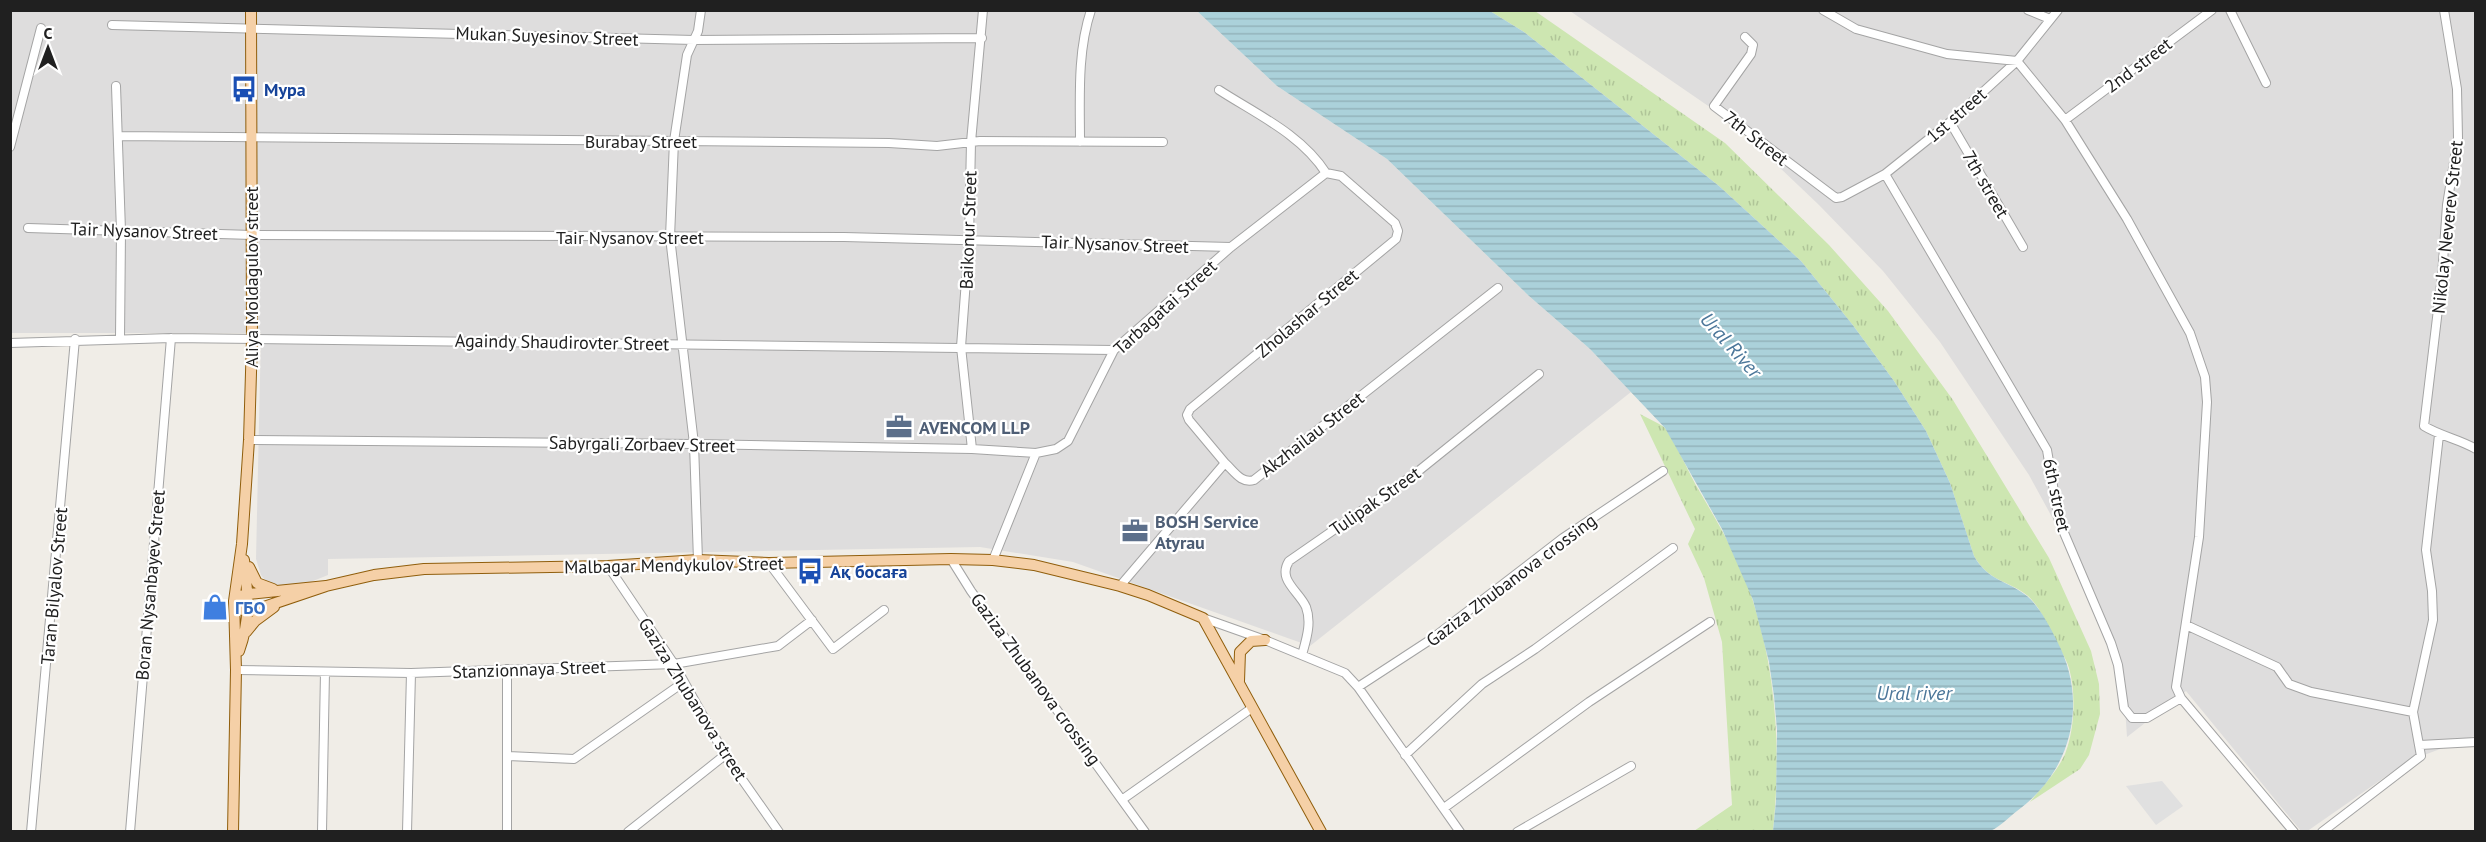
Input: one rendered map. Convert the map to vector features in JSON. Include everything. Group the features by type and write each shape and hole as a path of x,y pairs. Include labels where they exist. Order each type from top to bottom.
{"main road":[{"name":"Aliya Moldagulov street","path":"233,831 236,670 234,601 242,544 249,440 252,339 251,10"},
{"name":"Aliya Moldagulov street","path":"236,657 246,633 249,612 242,544"},
{"path":"242,544 250,573 257,583 279,591"},
{"name":"Malbagar Mendykulov Street","path":"234,601 248,594 326,586 374,575 424,569 608,566 698,560 769,563 951,559 993,560 1034,565 1120,586 1203,618"},
{"name":"Malbagar Mendykulov Street","path":"249,612 326,586"},
{"path":"234,601 240,609 249,612"},
{"path":"246,633 255,621 280,603"},
{"path":"1203,618 1321,831"},
{"path":"1239,684 1240,652 1251,641 1265,640"}],"street":[{"path":"698,560 694,444 670,237 674,141 687,55 694,40 701,10"},
{"name":"Baikonur Street","path":"972,449 961,347 969,240 971,142 983,10"},
{"path":"1080,142 1080,78 1087,22 1091,10"},
{"path":"1823,10 1856,29 1947,54 2017,61 2065,120 2127,219 2190,333 2205,377 2207,402 2199,537 2176,687 2181,698 2294,831"},
{"path":"2028,10 2050,19"},
{"name":"1st street","path":"1836,198 1885,174 1950,122 2017,61 2058,10"},
{"name":"2nd street","path":"2065,120 2212,10"},
{"path":"2230,10 2265,83"},
{"name":"Nikolay Neverev Street","path":"2439,435 2424,426 2442,276 2447,205 2458,138 2457,89 2444,10"},
{"name":"Mukan Suyesinov Street","path":"112,25 694,40 982,38"},
{"path":"10,147 40,28"},
{"name":"7th Street","path":"1746,37 1753,45 1751,54 1714,106 1836,198"},
{"path":"116,86 121,231 120,339"},
{"path":"1219,90 1287,133 1317,158 1326,173"},
{"name":"7th street","path":"1950,122 2023,247"},
{"name":"Burabay Street","path":"119,136 889,143 936,146 971,142 1163,142"},
{"name":"Tarbagatai Street","path":"1036,453 1056,449 1068,441 1114,350 1231,248 1326,173"},
{"name":"Zholashar Street","path":"1226,462 1188,420 1187,415 1190,409 1396,239 1398,231 1395,223 1341,176 1326,173"},
{"name":"6th street","path":"1885,174 2047,450 2059,521 2111,643 2118,665 2124,708 2132,718 2147,718 2181,698"},
{"name":"Tair Nysanov Street","path":"28,228 252,235 844,237 1231,248"},
{"name":"Akzhailau Street","path":"1226,462 1242,480 1248,482 1254,480 1498,288"},
{"name":"Againdy Shaudirovter Street","path":"10,343 75,339 171,338 1114,350"},
{"name":"Boran Nysanbayev Street","path":"130,831 171,338"},
{"name":"Taran Bilyalov Street","path":"32,831 75,339"},
{"name":"Tulipak Street","path":"1302,655 1309,628 1306,608 1285,577 1284,569 1289,561 1416,473 1539,374"},
{"path":"2322,831 2420,759 2422,752 2414,712 2433,620 2432,591 2426,550 2439,435 2462,441 2475,449"},
{"name":"Sabyrgali Zorbaev Street","path":"249,440 694,444 972,449 1036,453"},
{"path":"993,560 1036,453"},
{"path":"1120,586 1226,462"},
{"name":"Gaziza Zhubanova crossing","path":"1358,687 1433,639 1563,538 1663,471"},
{"path":"1405,755 1482,684 1674,548"},
{"name":"Gaziza Zhubanova crossing","path":"951,559 971,591 1145,831"},
{"path":"769,563 833,648 884,610"},
{"name":"Gaziza Zhubanova street","path":"608,566 674,664 725,755 778,831"},
{"path":"1203,618 1265,640 1345,673 1358,687 1460,831"},
{"name":"Stanzionnaya Street","path":"236,670 411,673 674,664 778,646 812,620"},
{"path":"1444,808 1589,702 1710,622"},
{"path":"2186,625 2277,667 2289,684 2311,692 2414,712"},
{"path":"507,669 507,831"},
{"path":"322,831 325,672"},
{"path":"407,831 411,673"},
{"path":"507,756 574,759 684,682"},
{"path":"1123,799 1252,708"},
{"path":"2420,745 2475,742"},
{"path":"628,831 725,755"},
{"path":"1517,831 1631,766"}],"shaded area":[{"path":"10,11 1197,11 1277,86 1387,159 1529,296 1590,349 1631,392 1310,646 1073,562 980,547 328,559 328,575 298,587 270,586 261,575 256,559 261,333 11,333"},
{"path":"1570,11 2475,11 2475,736 2408,761 2306,832 2301,831 2186,691 2127,737 2122,663 2100,605 2029,475 1940,342 1883,271 1819,205 1733,123"},
{"path":"2162,781 2183,806 2156,825 2126,786"}],"green space":[{"path":"1490,11 1535,11 1725,143 1829,245 1888,311 1953,400 2049,558 2091,651 2099,684 2100,714 2089,755 2080,769 2030,802 2058,767 2071,734 2073,700 2068,664 2032,600 1986,571 1974,556 1950,483 1926,431 1894,381 1852,324 1801,261 1719,186 1524,32"},
{"path":"1640,414 1664,427 1672,438 1728,542 1753,601 1767,658 1775,715 1777,773 1773,831 1694,831 1732,805 1722,642 1704,578 1688,544 1695,529"}],"water":[{"name":"Ural river","path":"1197,11 1490,11 1524,32 1719,186 1801,261 1894,381 1926,431 1950,483 1974,556 1979,564 1985,571 2027,596 2044,617 2057,641 2067,664 2072,688 2073,711 2070,734 2051,776 2036,795 1999,826 1987,832 1773,831 1776,801 1777,730 1769,662 1753,600 1722,529 1665,428 1590,349 1529,296 1387,159 1277,86"}],"place":[{"name":"Мура","path":"244,89"},
{"name":"AVENCOM LLP","path":"899,427"},
{"name":"BOSH Service Atyrau","path":"1135,531"},
{"name":"Ақ босаға","path":"810,571"},
{"name":"ГБО","path":"215,607"}],"water label":[{"name":"Ural River","path":"1731,345"}]}
